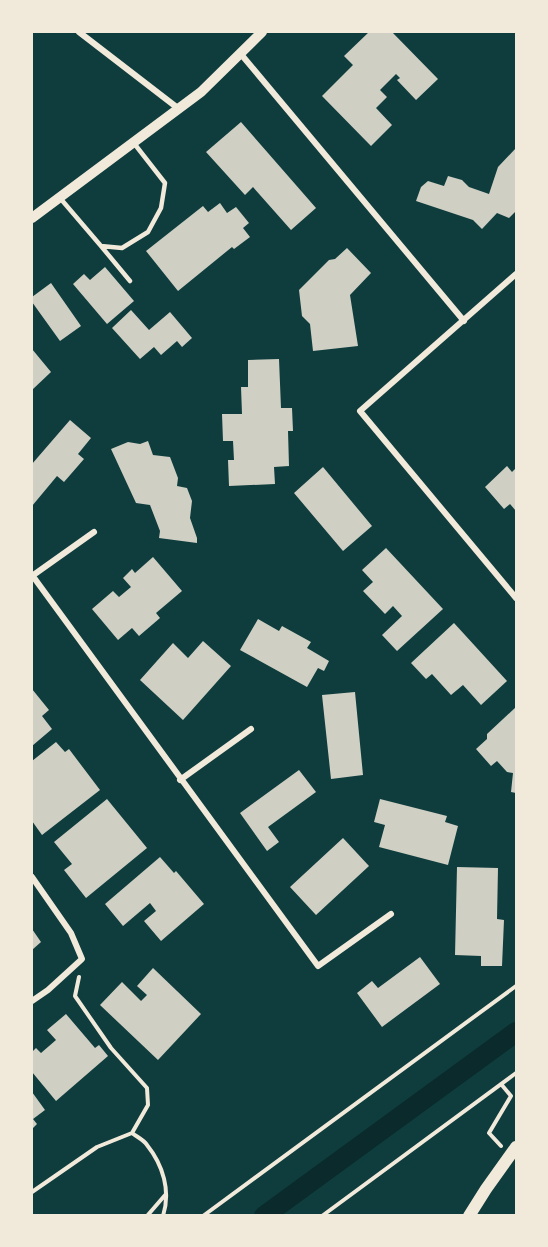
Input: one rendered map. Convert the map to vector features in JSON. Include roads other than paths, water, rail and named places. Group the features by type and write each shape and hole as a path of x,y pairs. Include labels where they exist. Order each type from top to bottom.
{"main road":[{"path":"469,1215 513,1151"}],"street":[{"path":"79,32 179,109"},
{"path":"32,218 201,92 262,32"},
{"path":"240,53 464,321"},
{"path":"516,274 360,411 516,598"},
{"path":"94,532 32,575 318,966 391,914"},
{"path":"180,780 251,729"},
{"path":"32,877 71,933 82,959 48,990 32,1001"}],"lane":[{"path":"101,246 122,248 148,232 161,208 165,183 133,142"},
{"path":"60,197 88,234 130,281"}],"waterway":[{"path":"264,1216 516,1032"}]}
